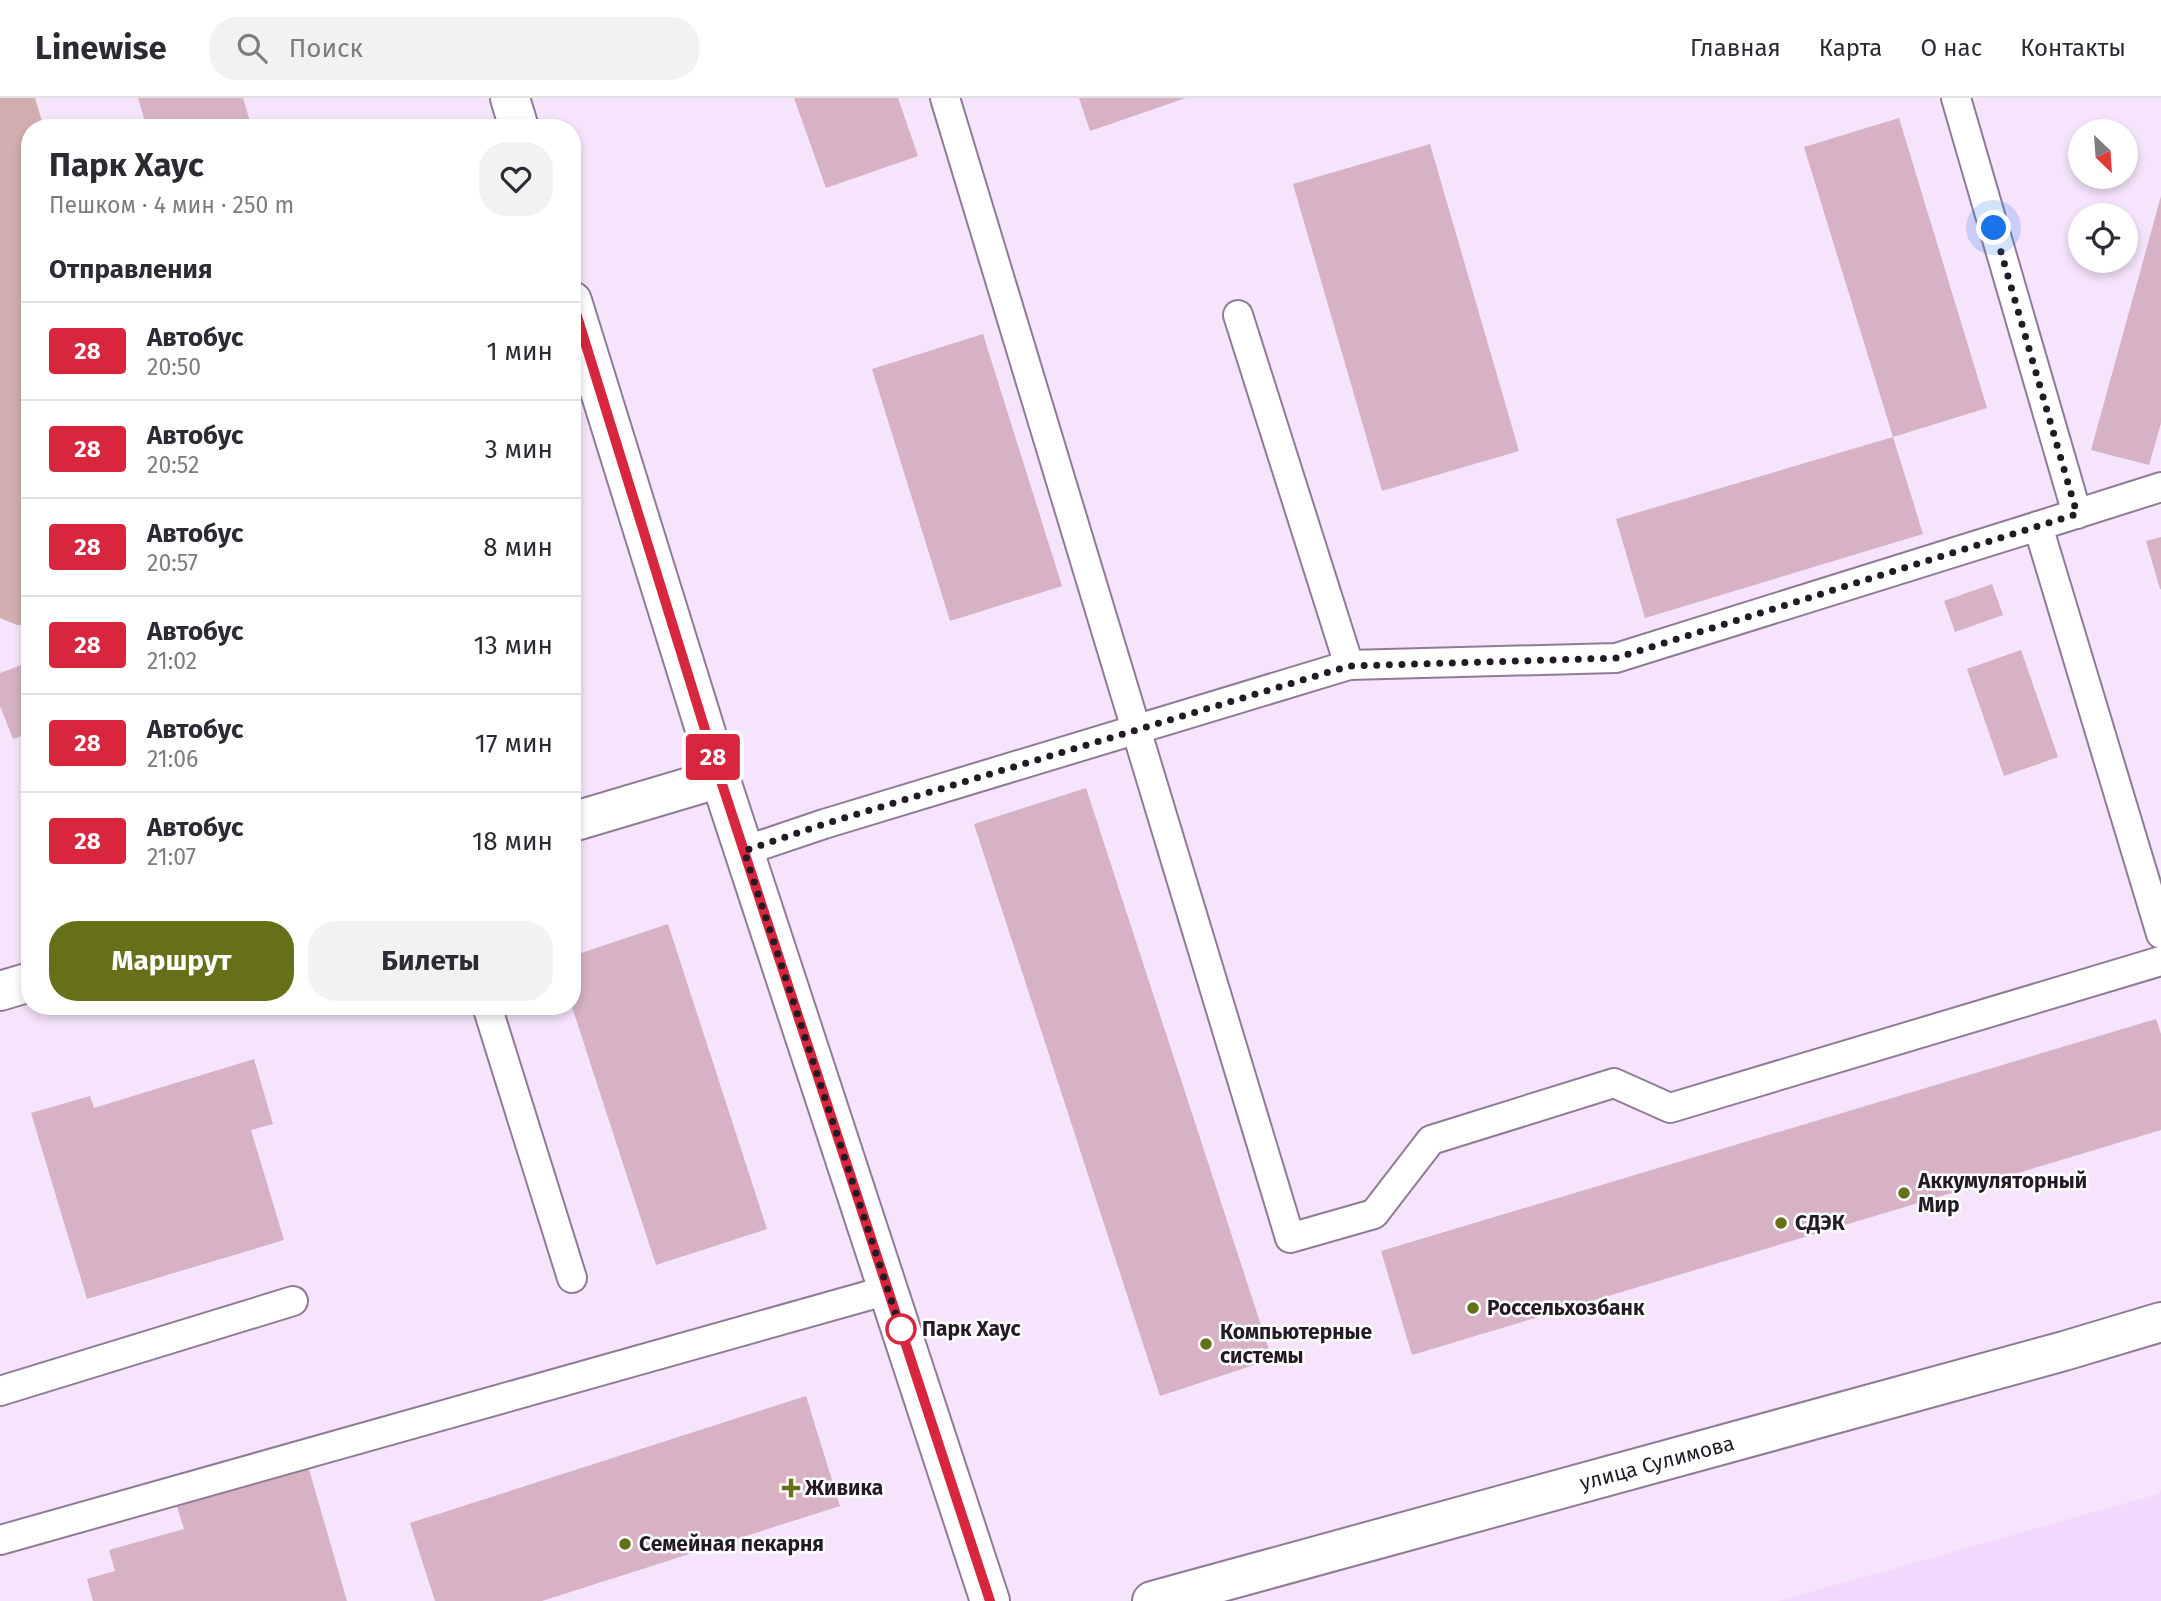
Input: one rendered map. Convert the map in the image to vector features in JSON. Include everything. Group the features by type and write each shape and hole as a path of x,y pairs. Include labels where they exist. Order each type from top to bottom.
{"street":[{"path":"510,98 516,119"},
{"path":"581,329 720,778 990,1601"},
{"path":"581,819 720,778"},
{"path":"0,991 21,985"},
{"name":"улица Сулимова","path":"1152,1601 2051,1355 2161,1322"}],"lane":[{"path":"945,98 1290,1238 1374,1214 1431,1140 1614,1083 1670,1108 2161,961"},
{"path":"1956,98 2077,514"},
{"path":"1238,315 1349,666"},
{"path":"744,851 1349,666 1616,658 2161,487"},
{"path":"2038,526 2161,934"},
{"path":"490,1015 572,1278"},
{"path":"0,1539 888,1290"},
{"path":"0,1391 293,1301"}],"shaded area":[{"path":"0,98 35,98 41,119 21,119 21,625 0,618"},
{"path":"2161,1489 2161,1601 1778,1601 2158,1494"}],"building":[{"path":"138,98 243,98 249,119 144,119"},
{"path":"794,98 898,98 918,156 826,188"},
{"path":"1079,98 1186,98 1090,131"},
{"path":"1899,118 1987,408 1893,437 1804,147"},
{"path":"1430,144 1519,451 1382,491 1293,184"},
{"path":"2161,196 2161,423 2149,465 2091,450"},
{"path":"983,334 1062,586 950,621 872,369"},
{"path":"1893,437 1923,534 1645,618 1616,519"},
{"path":"2161,537 2161,589 2160,589 2146,541"},
{"path":"1992,584 2003,615 1955,632 1944,601"},
{"path":"2021,650 2058,757 2004,776 1967,669"},
{"path":"21,665 21,736 13,739 0,706 0,673"},
{"path":"1086,788 1272,1359 1160,1396 974,824"},
{"path":"668,924 767,1229 656,1265 575,1015 581,1015 581,953"},
{"path":"2156,1019 2161,1034 2161,1130 1412,1355 1381,1251"},
{"path":"254,1059 273,1124 251,1130 284,1240 87,1299 31,1113 90,1096 94,1108"},
{"path":"806,1396 840,1506 542,1601 435,1601 410,1523"},
{"path":"308,1466 347,1601 93,1601 87,1579 115,1571 109,1550 184,1529 176,1504"}],"bus line":[{"name":"28","path":"581,329 720,778 990,1601"}],"place":[{"name":"Аккумуляторный Мир","path":"1904,1193"},
{"name":"СДЭК","path":"1781,1223"},
{"name":"Россельхозбанк","path":"1473,1308"},
{"name":"Парк Хаус","path":"901,1329"},
{"name":"Компьютерные системы","path":"1206,1344"},
{"name":"Живика","path":"791,1488"},
{"name":"Семейная пекарня","path":"625,1544"}],"route":[{"path":"901,1329 902,1333 744,851 824,824 1349,666 1616,658 2077,514 1994,228"}]}
